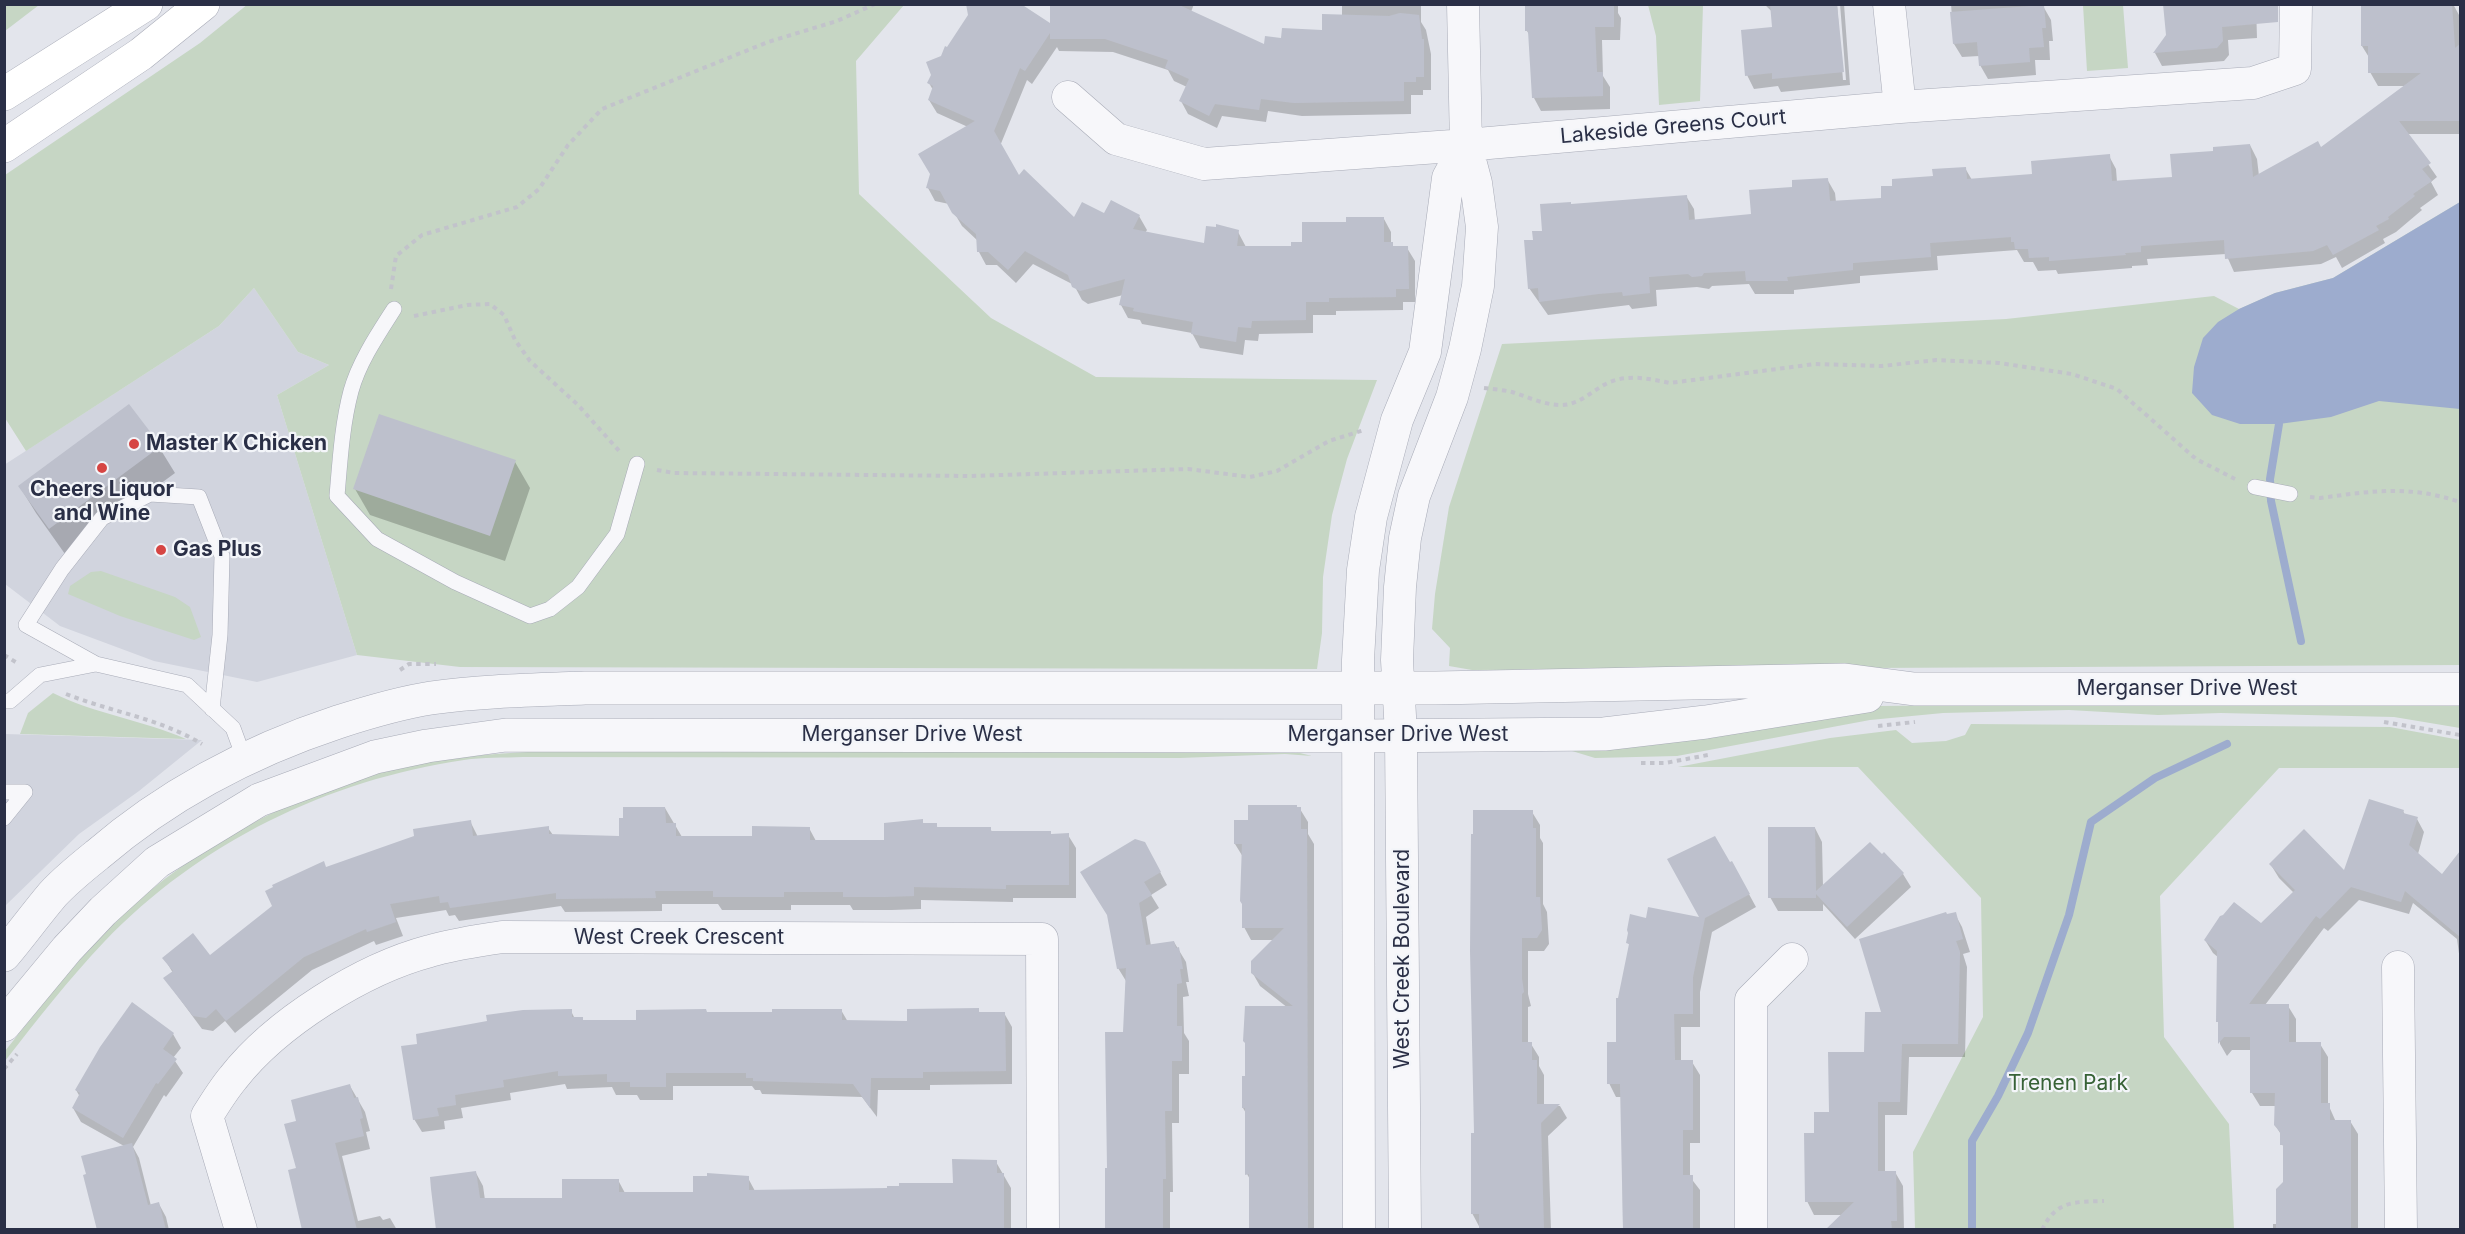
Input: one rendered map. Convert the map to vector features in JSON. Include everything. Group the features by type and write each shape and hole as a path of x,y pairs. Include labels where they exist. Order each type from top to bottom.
{"main road":[{"path":"4,94 146,4"},
{"path":"4,146 141,54 203,4"}],"street":[{"name":"West Creek Boulevard","path":"1405,1230 1401,735 1397,662 1399,608 1405,538 1414,496 1452,397 1478,286 1482,227 1476,183 1466,145 1463,4"},
{"path":"1889,4 1900,107"},
{"name":"Lakeside Greens Court","path":"1068,97 1116,139 1204,164 1466,145 1900,107 2253,83 2295,69 2296,4"},
{"name":"West Creek Boulevard","path":"1359,1230 1359,688 1363,570 1371,517 1397,420 1425,352 1448,178 1466,145"},
{"name":"Merganser Drive West","path":"4,955 54,893 113,840 150,813 244,758 294,736 378,709 477,693 585,688 1400,688 1845,680 1914,689 2460,688"},
{"name":"Merganser Drive West","path":"11,1039 67,949 103,911 158,862 259,800 375,757 428,746 506,735 1604,734 1706,722 1914,689"},
{"path":"244,758 259,800"},
{"name":"West Creek Crescent","path":"241,1230 207,1116 234,1077 271,1040 318,1003 376,971 428,951 502,937 1042,939 1043,1230"},
{"path":"1751,1230 1751,1000 1792,959"},
{"path":"2398,967 2401,1230"}],"lane":[{"path":"394,309 376,337 352,389 343,432 338,486 338,496 377,539 455,582 530,616 550,609 578,587 617,534 637,464"},
{"path":"2255,487 2290,495"},
{"path":"212,709 220,635 222,556 198,497 150,494 102,518 62,569 26,625 96,664 187,685 212,709 233,728 244,758"},
{"path":"4,701 10,701 37,676 96,664"},
{"path":"4,792 25,792 4,818"}],"path":[{"path":"875,4 837,21 768,42 602,109 568,145 539,189 517,207 422,235 396,256 390,286 394,309 406,318 467,305 490,304 504,315 515,340 530,361 578,405 616,449 637,464 674,473 970,476 1188,469 1250,477 1277,471 1329,441 1352,432 1368,429"},
{"path":"1482,388 1510,392 1540,402 1560,405 1575,404 1608,382 1625,378 1670,383 1815,364 1882,366 1936,360 1999,363 2072,374 2117,389 2196,459 2255,487"},
{"path":"2290,495 2320,498 2400,490 2435,494 2460,502"},
{"path":"4,655 61,692 179,730 202,744"},
{"path":"1871,727 1919,722"},
{"path":"2376,722 2460,735"},
{"path":"1630,763 1665,763 1712,755"},
{"path":"4,1069 11,1039"},
{"path":"2042,1230 2057,1208 2068,1204 2104,1201"}],"shaded area":[{"path":"254,288 298,352 329,365 277,395 357,655 257,682 154,661 60,626 5,584 4,465 219,326"},
{"path":"5,734 202,740 139,791 79,834 5,906"}],"green space":[{"path":"5,4 39,4 39,5 5,31"},
{"path":"248,4 904,5 856,61 859,194 991,318 1096,377 1377,380 1347,459 1332,515 1323,577 1322,633 1317,669 460,667 357,655 277,395 329,365 298,352 254,288 219,326 26,451 5,418 5,175 200,43"},
{"path":"1648,5 1703,5 1700,101 1659,105 1656,36"},
{"path":"2083,5 2123,5 2128,68 2087,71"},
{"path":"2460,202 2460,665 1472,670 1449,666 1450,648 1432,629 1435,594 1449,507 1502,344 2006,319 2214,296 2239,309 2275,293 2333,278"},
{"path":"101,571 175,597 190,607 201,637 194,640 120,616 68,594 70,586 91,572"},
{"path":"53,693 85,706 186,739 20,734 28,713"},
{"path":"1878,706 2460,706 2460,728 2394,717 2221,713 2158,715 2069,710 1943,713 1870,720 1677,756 1595,758 1572,751 1653,745"},
{"name":"Trenen Park","path":"1971,724 2390,727 2460,740 2460,768 2279,768 2160,896 2164,1037 2229,1124 2234,1229 1915,1229 1913,1152 1983,1017 1981,898 1858,767 1678,767 1830,738 1896,730 1912,743 1946,741 1965,735"},
{"path":"550,751 1209,751 1300,753 1312,756 1285,754 1180,758 523,757 471,759 413,769 316,800 269,821 224,846 182,874 141,906 104,942 5,1061 5,1051 101,937 165,879 229,836 299,801 335,786 371,775 442,760"}],"water":[{"path":"2460,202 2460,409 2379,401 2331,417 2279,424 2240,424 2212,415 2192,393 2194,367 2203,338 2218,322 2239,309 2275,293 2333,278"}],"building":[{"path":"966,4 1021,4 1050,23 1050,4 1177,4 1264,44 1265,36 1281,38 1282,28 1322,30 1322,14 1389,16 1400,13 1419,15 1422,39 1424,39 1424,77 1416,77 1416,82 1404,82 1404,101 1294,103 1261,99 1259,110 1215,104 1209,116 1179,101 1189,79 1165,68 1168,60 1105,39 1050,39 1050,33 1025,71 1020,68 994,131 1019,175 1024,169 1074,217 1082,202 1104,213 1111,200 1140,215 1133,229 1204,243 1206,226 1216,227 1216,224 1239,230 1237,246 1291,246 1291,242 1302,242 1302,222 1346,222 1346,217 1384,217 1384,242 1393,242 1393,246 1408,246 1409,289 1396,289 1396,297 1329,298 1329,302 1306,302 1306,320 1252,321 1251,328 1238,327 1236,342 1191,334 1193,322 1133,311 1134,308 1119,305 1125,279 1080,291 1072,287 1068,275 1025,251 1008,270 988,252 977,252 976,234 952,213 940,191 926,188 930,174 918,154 975,121 928,100 933,86 927,83 931,75 926,62 941,56 945,46 947,47 968,15"},
{"path":"1525,4 1614,4 1614,27 1595,27 1597,72 1603,72 1603,96 1532,98 1528,31 1525,31"},
{"path":"1770,4 1837,4 1844,72 1772,79 1772,73 1745,76 1741,30 1772,27"},
{"path":"2163,4 2278,4 2278,22 2222,27 2223,41 2217,48 2153,53 2166,35"},
{"path":"2361,4 2452,4 2455,48 2460,44 2460,121 2399,121 2431,163 2422,169 2432,181 2413,194 2415,196 2388,217 2389,219 2376,226 2379,230 2333,255 2327,245 2313,251 2225,259 2224,240 2141,246 2141,252 2125,253 2126,255 2049,261 2049,257 2029,258 2028,249 2015,249 2011,237 1930,243 1931,257 1853,263 1853,270 1787,277 1788,281 1746,281 1745,271 1704,273 1702,276 1692,277 1688,274 1649,277 1650,293 1623,296 1622,292 1539,302 1538,288 1528,289 1524,240 1533,240 1532,231 1542,231 1540,204 1571,202 1571,204 1687,195 1689,220 1751,214 1749,190 1792,187 1792,180 1828,178 1830,201 1881,198 1881,186 1892,186 1892,179 1933,176 1932,169 1966,167 1967,179 2032,174 2031,161 2110,154 2112,181 2172,177 2170,154 2213,151 2213,147 2250,144 2253,177 2318,141 2321,147 2421,73 2368,73 2368,46 2361,46"},
{"path":"2044,5 2046,28 2042,28 2044,47 2029,48 2030,62 1979,66 1977,42 1953,44 1950,12"},
{"path":"129,404 161,446 49,529 18,486"},
{"path":"379,414 516,460 490,536 353,489"},
{"path":"2369,799 2418,817 2409,845 2442,874 2460,851 2460,937 2405,891 2401,902 2351,887 2320,919 2316,916 2249,1004 2289,1004 2289,1042 2321,1042 2321,1103 2330,1103 2330,1120 2351,1120 2351,1230 2276,1230 2276,1189 2283,1182 2283,1145 2280,1145 2280,1132 2274,1125 2275,1093 2250,1093 2250,1037 2224,1037 2218,1044 2217,951 2204,940 2220,916 2234,902 2261,923 2295,890 2269,864 2304,829 2344,870"},
{"path":"1248,805 1297,805 1301,807 1301,829 1307,829 1308,1230 1249,1230 1249,1174 1245,1175 1245,1108 1242,1108 1242,1076 1245,1076 1245,1043 1243,1041 1245,1006 1293,1006 1251,973 1251,961 1284,928 1242,928 1240,901 1242,844 1234,844 1234,820 1248,820"},
{"path":"623,807 665,807 666,823 676,823 676,836 752,836 752,826 810,827 810,840 884,840 884,823 923,819 923,823 937,823 937,827 991,827 991,831 1069,833 1069,885 1006,885 1006,889 914,887 914,896 884,897 843,897 843,892 784,892 784,897 713,897 713,891 655,891 656,898 556,899 556,893 450,908 448,902 440,903 439,896 390,904 396,922 367,932 366,929 304,957 226,1021 216,1009 206,1018 193,1016 163,978 173,971 162,958 193,933 210,955 272,906 265,891 273,887 272,885 324,861 326,867 414,836 413,829 471,820 473,836 549,826 549,834 619,836 619,818 623,818"},
{"path":"1473,810 1533,810 1533,828 1536,828 1536,897 1540,897 1542,930 1537,938 1522,938 1524,992 1522,994 1522,1042 1532,1042 1532,1060 1537,1060 1537,1104 1560,1104 1541,1123 1544,1230 1479,1230 1479,1214 1471,1214 1471,1133 1474,1133 1470,951"},
{"path":"1768,827 1815,827 1816,891 1870,842 1882,854 1884,852 1904,873 1847,927 1816,894 1816,898 1768,898"},
{"path":"1715,836 1750,894 1705,918 1693,977 1693,1014 1674,1014 1675,1060 1693,1060 1693,1130 1683,1130 1683,1175 1693,1175 1693,1230 1623,1230 1620,1084 1607,1084 1607,1042 1616,1042 1616,998 1618,998 1629,944 1626,943 1630,914 1646,918 1648,907 1699,917 1667,859"},
{"path":"1135,839 1145,842 1161,872 1144,882 1152,895 1139,903 1146,945 1174,941 1176,948 1179,947 1183,969 1180,969 1182,983 1177,984 1177,1026 1182,1026 1182,1061 1172,1061 1172,1111 1165,1111 1166,1179 1163,1179 1163,1230 1105,1230 1105,1168 1107,1168 1105,1032 1123,1032 1126,968 1117,969 1107,915 1080,872"},
{"path":"1946,912 1947,914 1956,912 1963,939 1956,941 1960,952 1958,1044 1902,1044 1900,1102 1878,1102 1878,1171 1896,1171 1897,1221 1891,1221 1892,1230 1825,1230 1854,1202 1805,1202 1804,1133 1814,1133 1814,1112 1829,1112 1828,1052 1864,1052 1865,1012 1881,1012 1859,939"},
{"path":"132,1002 174,1033 163,1049 177,1059 158,1084 156,1083 123,1138 72,1108 80,1093 75,1090 100,1047"},
{"path":"979,1008 979,1012 1005,1012 1006,1071 923,1072 923,1078 871,1078 870,1108 853,1084 753,1081 753,1078 746,1078 746,1073 666,1073 666,1087 630,1087 630,1082 607,1082 607,1074 558,1076 558,1071 503,1080 504,1087 455,1095 456,1105 437,1108 439,1116 413,1120 401,1046 417,1044 416,1034 487,1021 486,1015 523,1010 572,1009 572,1017 583,1017 583,1020 636,1020 636,1010 706,1009 707,1012 772,1012 772,1009 842,1009 842,1020 907,1021 907,1009"},
{"path":"350,1084 354,1098 358,1097 364,1136 335,1143 357,1230 302,1230 288,1170 296,1168 284,1124 296,1121 291,1100"},
{"path":"132,1143 148,1205 159,1202 166,1230 97,1230 83,1175 86,1174 81,1156"},
{"path":"952,1159 997,1160 997,1173 1004,1173 1004,1229 436,1230 430,1177 476,1171 480,1198 562,1198 562,1179 619,1179 619,1192 693,1192 693,1176 707,1176 707,1173 749,1176 749,1190 887,1188 887,1186 899,1186 899,1183 953,1183"}],"waterway":[{"path":"2279,424 2270,479 2271,501 2301,641"},
{"path":"1972,1230 1972,1141 1998,1096 2028,1033 2069,915 2091,822 2155,778 2227,744"}],"place":[{"name":"Master K Chicken","path":"134,444"},
{"name":"Cheers Liquor and Wine","path":"102,468"},
{"name":"Gas Plus","path":"161,550"}]}
